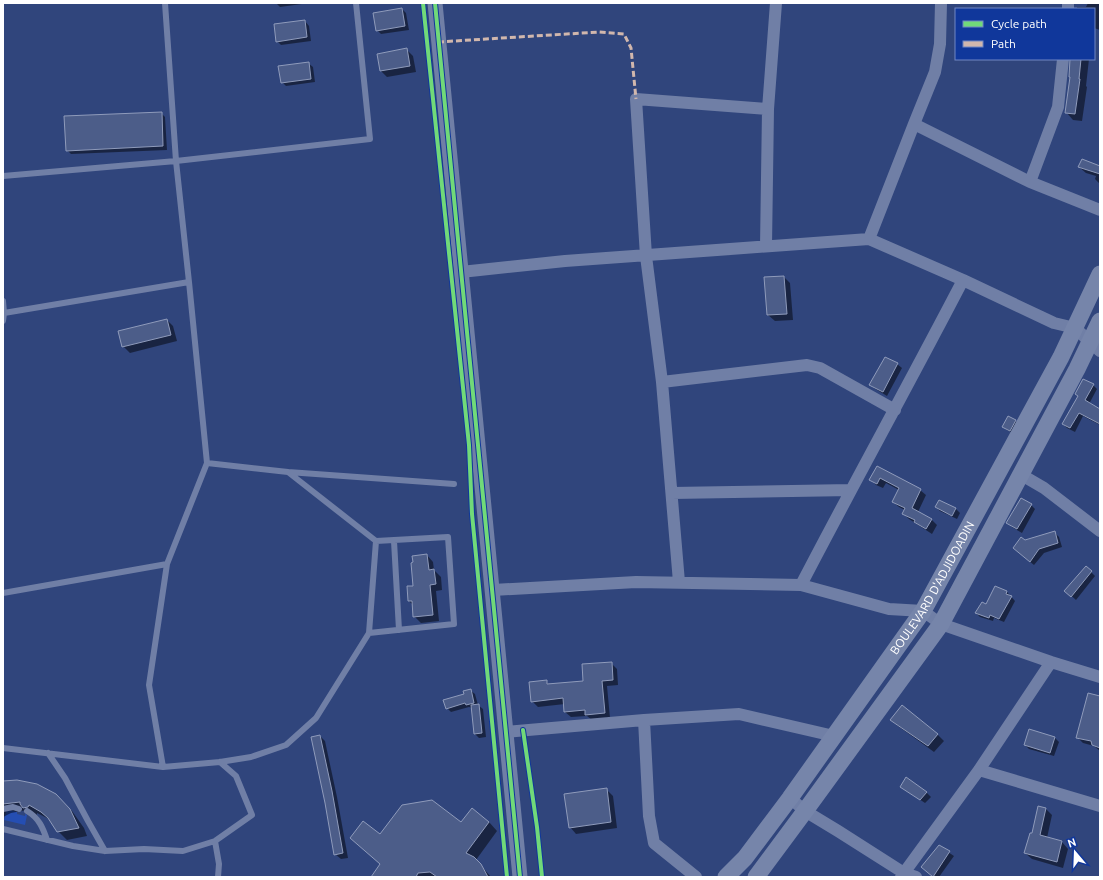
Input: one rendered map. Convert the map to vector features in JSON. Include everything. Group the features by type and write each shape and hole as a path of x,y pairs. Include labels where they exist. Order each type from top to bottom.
{"main road":[{"name":"BOULEVARD D'ADJIDOADIN","path":"726,877 745,858 790,798 923,611 1061,357 1100,274"},
{"name":"BOULEVARD D'ADJIDOADIN","path":"756,877 941,624 1020,474 1095,346 1100,321"}],"street":[{"path":"435,3 520,877"},
{"path":"766,246 768,109 776,3"},
{"path":"869,239 935,72 940,44 942,3"},
{"path":"1030,182 1058,107 1063,60"},
{"path":"679,582 662,382 646,256 636,99 768,109"},
{"path":"914,124 1030,182 1100,210"},
{"path":"461,272 565,261 869,239 963,280 1054,323 1075,328 1095,346"},
{"path":"801,585 963,280"},
{"path":"662,382 807,365 820,368 895,410"},
{"path":"1020,474 1044,488 1100,531"},
{"path":"672,493 851,490"},
{"path":"493,590 636,582 801,585 889,609 923,611 941,624 1051,662 1100,677"},
{"path":"902,875 979,770 1051,662"},
{"path":"506,732 644,720 739,714 834,736"},
{"path":"644,720 649,816 654,843 696,877"},
{"path":"979,770 1100,806"},
{"path":"790,798 805,811 838,831 902,875 916,877"}],"lane":[{"path":"163,766 149,685 167,564 207,463 176,160 165,3"},
{"path":"3,176 176,160 370,139 356,3"},
{"path":"4,313 188,282"},
{"path":"3,301 3,321"},
{"path":"207,463 288,472 454,484"},
{"path":"288,472 376,541 448,537 454,624 369,633"},
{"path":"394,540 399,630"},
{"path":"3,748 163,766 220,762 251,757 286,745 316,718 369,633 376,541"},
{"path":"3,593 167,564"},
{"path":"48,753 65,778 105,851"},
{"path":"3,829 73,846 105,851 144,850 182,852 215,841 252,815 236,776 220,762"},
{"path":"3,809 18,809"},
{"path":"27,811 42,825 47,840"},
{"path":"215,841 219,864 218,877"}],"shaded area":[{"path":"7,809 17,812 17,814 27,815 25,825 4,820"}],"building":[{"path":"402,8 405,26 376,31 373,13"},
{"path":"305,20 307,37 276,42 274,24"},
{"path":"407,48 410,66 380,71 377,54"},
{"path":"1070,60 1081,60 1075,114 1065,113"},
{"path":"309,62 311,79 281,83 278,66"},
{"path":"162,112 163,146 66,151 64,116"},
{"path":"1082,159 1100,166 1100,174 1078,167"},
{"path":"784,276 787,314 767,315 764,277"},
{"path":"167,319 171,335 122,347 118,331"},
{"path":"885,357 898,363 883,392 869,385"},
{"path":"1083,379 1094,384 1085,400 1100,409 1100,424 1079,413 1070,428 1062,424 1078,396 1075,394"},
{"path":"1008,416 1016,420 1010,431 1002,427"},
{"path":"877,466 921,489 912,508 932,519 926,529 914,522 915,520 902,514 905,508 892,502 899,488 880,478 877,484 869,480"},
{"path":"1021,498 1032,504 1017,529 1006,523"},
{"path":"939,500 956,508 952,516 935,507"},
{"path":"1055,531 1058,543 1039,549 1030,562 1013,548 1021,537 1025,540"},
{"path":"427,554 429,570 434,569 436,584 430,585 433,615 413,617 412,601 408,601 407,586 413,586 411,563 413,562 412,556"},
{"path":"1086,566 1092,571 1071,597 1064,591"},
{"path":"995,586 1007,591 1006,594 1012,596 999,619 990,615 989,618 975,613 982,602 986,604"},
{"path":"612,662 613,680 602,681 605,713 585,715 585,710 564,712 563,698 531,702 529,682 547,680 547,684 583,681 582,664"},
{"path":"471,689 474,703 466,705 465,703 446,709 443,700 464,694 463,691"},
{"path":"1088,693 1100,696 1100,748 1092,745 1091,741 1076,738"},
{"path":"479,704 482,733 474,734 471,705"},
{"path":"902,705 938,734 928,746 890,720"},
{"path":"1029,729 1055,737 1050,753 1024,745"},
{"path":"320,735 343,853 334,855 311,737"},
{"path":"906,777 927,792 920,800 900,787"},
{"path":"17,780 37,784 56,794 70,809 79,828 57,832 48,818 29,805 28,807 23,808 20,802 3,804 3,781"},
{"path":"607,788 611,822 569,828 564,794"},
{"path":"432,800 461,822 472,808 489,822 466,853 474,857 481,864 488,877 437,877 430,872 418,873 416,877 371,877 380,864 350,838 363,821 380,834 402,805"},
{"path":"1038,806 1046,808 1040,835 1062,841 1057,862 1024,853 1030,833 1032,833"},
{"path":"939,845 950,851 933,877 921,867"}],"marked path":[{"path":"438,42 599,32 624,34 631,48 636,99"}],"cycle path":[{"path":"423,3 469,445 472,514 507,877"},
{"path":"435,3 520,877"},
{"path":"523,730 537,827 542,877"}]}
